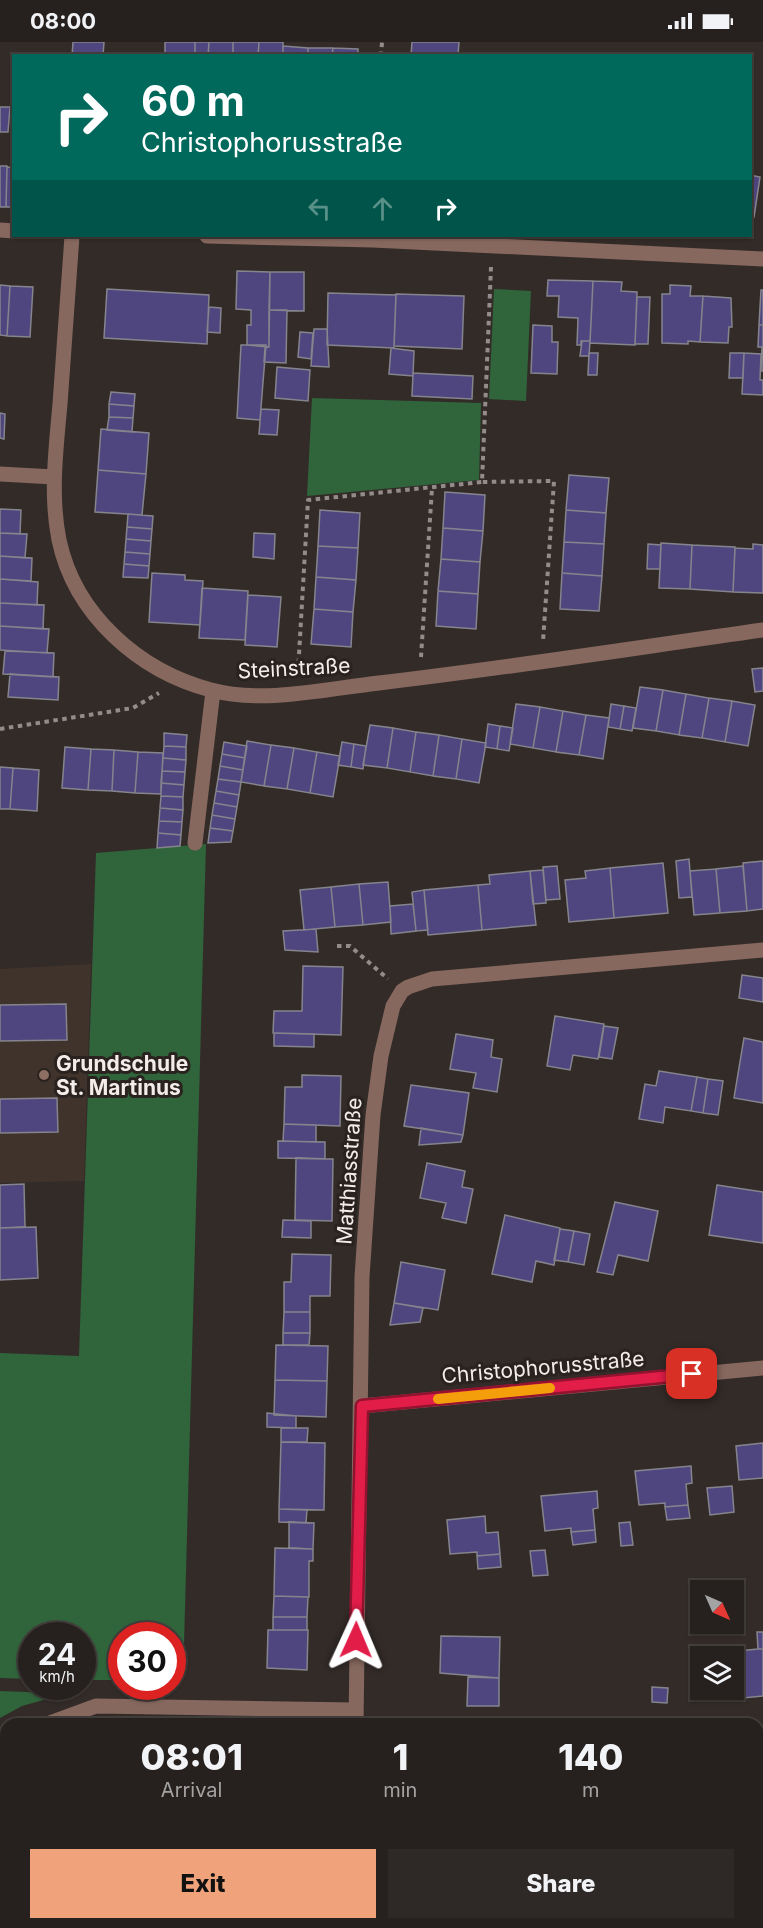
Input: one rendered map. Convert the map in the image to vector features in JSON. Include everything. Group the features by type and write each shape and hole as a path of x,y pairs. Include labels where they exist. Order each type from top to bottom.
{"street":[{"name":"Steinstraße","path":"72,237 54,477 60,542 78,590 106,629 123,645 180,680 213,691 254,696 297,693 542,662 763,630"},
{"path":"290,237 373,238 763,259"},
{"path":"0,474 54,477"},
{"path":"195,843 213,691"},
{"path":"402,991 415,983 432,979 763,950"},
{"name":"Matthiasstraße","path":"355,1717 362,1406 362,1277 373,1115 385,1035 393,1006 402,991"},
{"name":"Christophorusstraße","path":"362,1406 763,1368"},
{"path":"63,1718 96,1706 355,1717"}],"path":[{"path":"482,482 492,245"},
{"path":"297,693 308,500 482,482 554,481 542,662"},
{"path":"420,678 432,488"},
{"path":"0,729 133,708 180,680"},
{"path":"337,946 350,946 402,991"}],"shaded area":[{"name":"Grundschule St. Martinus","path":"91,964 84,1181 0,1183 0,969"}],"green space":[{"path":"494,289 531,291 526,401 489,399"},
{"path":"312,398 481,403 479,480 307,496"},
{"path":"206,844 185,1622 108,1622 108,1680 96,1680 96,1622 18,1622 18,1679 0,1678 0,1353 79,1356 96,853"},
{"path":"0,1691 18,1692 18,1700 43,1700 22,1706 0,1718"}],"building":[{"path":"73,42 104,42 103,54 72,54"},
{"path":"165,42 195,42 195,54 165,54"},
{"path":"195,42 209,42 208,54 195,54"},
{"path":"209,42 233,42 233,54 208,54"},
{"path":"233,42 259,42 258,54 233,54"},
{"path":"259,42 283,42 283,54 258,54"},
{"path":"412,42 459,42 458,54 411,54"},
{"path":"283,46 308,48 308,54 283,54"},
{"path":"308,48 333,48 332,54 308,54"},
{"path":"333,48 358,49 358,54 332,54"},
{"path":"0,107 10,107 8,132 0,132"},
{"path":"0,166 7,166 6,207 0,207"},
{"path":"7,167 12,168 12,207 6,207"},
{"path":"752,175 760,177 754,217 752,216"},
{"path":"237,271 270,272 269,347 247,345 247,325 251,325 251,310 236,309"},
{"path":"270,272 304,272 304,311 269,310"},
{"path":"548,280 593,281 590,341 581,341 581,345 577,345 578,318 558,317 559,296 547,296"},
{"path":"593,281 622,282 621,291 637,292 635,345 590,343"},
{"path":"0,285 10,286 7,336 0,335"},
{"path":"670,285 691,286 690,296 703,296 700,342 662,343 662,294 670,294"},
{"path":"10,286 33,287 30,337 7,336"},
{"path":"107,289 209,295 207,344 104,338"},
{"path":"761,290 763,290 763,325 759,325"},
{"path":"328,293 396,295 394,348 327,345"},
{"path":"396,294 464,296 462,349 394,346"},
{"path":"703,296 731,298 732,327 729,327 728,343 700,342"},
{"path":"637,297 650,297 648,344 635,344"},
{"path":"209,307 221,308 220,333 207,332"},
{"path":"269,310 287,310 286,363 264,362 265,348 269,347"},
{"path":"533,325 552,326 552,342 558,342 557,374 531,373"},
{"path":"759,325 763,325 763,371 761,371 762,347 758,347"},
{"path":"314,329 327,329 329,367 311,366"},
{"path":"300,332 313,333 311,359 298,357"},
{"path":"582,341 590,341 589,356 580,356"},
{"path":"241,345 266,345 260,420 237,418"},
{"path":"391,348 414,351 413,376 389,374"},
{"path":"589,353 598,353 597,375 588,375"},
{"path":"730,353 744,353 743,378 729,378"},
{"path":"744,353 761,354 760,380 763,380 763,395 742,394"},
{"path":"277,367 310,370 308,401 275,398"},
{"path":"413,373 473,376 472,399 412,396"},
{"path":"111,392 135,394 134,406 109,404"},
{"path":"109,404 134,406 133,418 109,417"},
{"path":"261,409 279,410 277,435 259,434"},
{"path":"0,413 5,414 4,439 0,438"},
{"path":"109,417 133,418 132,432 107,430"},
{"path":"101,429 149,433 146,474 98,470"},
{"path":"98,470 146,474 142,515 95,512"},
{"path":"569,475 609,478 606,513 566,510"},
{"path":"445,492 485,495 483,531 443,528"},
{"path":"0,509 21,510 20,534 0,533"},
{"path":"320,510 360,513 358,548 318,546"},
{"path":"566,510 606,513 604,544 564,542"},
{"path":"128,514 153,516 152,529 127,527"},
{"path":"127,527 152,529 151,541 126,539"},
{"path":"443,528 483,531 480,562 441,559"},
{"path":"0,533 27,534 25,558 0,556"},
{"path":"254,533 275,534 274,559 253,557"},
{"path":"126,539 151,541 150,554 125,552"},
{"path":"564,542 604,544 602,576 562,573"},
{"path":"661,543 692,545 690,589 659,588"},
{"path":"648,544 661,545 660,569 647,569"},
{"path":"753,544 763,545 763,593 733,592 735,548 753,549"},
{"path":"692,545 735,547 733,592 690,589"},
{"path":"318,546 358,548 356,580 316,577"},
{"path":"125,552 150,554 149,566 124,564"},
{"path":"0,556 32,558 31,581 0,579"},
{"path":"441,559 480,562 478,594 438,591"},
{"path":"124,564 149,566 148,578 123,577"},
{"path":"152,573 185,575 185,580 203,581 200,625 149,622"},
{"path":"562,573 602,576 599,611 560,609"},
{"path":"316,577 356,580 353,612 314,609"},
{"path":"0,579 38,582 37,605 0,603"},
{"path":"202,588 248,591 245,640 199,638"},
{"path":"438,591 478,594 476,629 436,626"},
{"path":"248,595 281,597 277,647 245,645"},
{"path":"0,603 44,605 43,629 0,626"},
{"path":"314,609 353,612 351,647 311,644"},
{"path":"0,626 49,629 47,653 0,650"},
{"path":"5,651 54,653 53,677 3,674"},
{"path":"763,668 763,691 755,692 752,669"},
{"path":"10,674 59,677 58,700 8,697"},
{"path":"640,687 663,690 656,731 633,728"},
{"path":"663,690 686,694 679,735 656,731"},
{"path":"686,694 709,698 702,738 679,735"},
{"path":"709,698 732,701 725,742 702,738"},
{"path":"732,701 755,705 748,746 725,742"},
{"path":"516,704 540,707 533,748 510,744"},
{"path":"611,704 624,706 620,729 608,727"},
{"path":"624,706 636,708 632,731 620,729"},
{"path":"540,707 563,711 556,752 533,748"},
{"path":"563,711 586,715 579,755 556,752"},
{"path":"586,715 609,718 603,759 579,755"},
{"path":"488,724 500,726 497,749 485,747"},
{"path":"370,725 393,728 387,768 363,765"},
{"path":"500,726 513,728 509,751 497,749"},
{"path":"393,728 416,732 410,772 387,768"},
{"path":"416,732 439,735 433,776 410,772"},
{"path":"164,733 187,735 186,747 164,746"},
{"path":"439,735 462,739 456,779 433,776"},
{"path":"462,739 486,743 479,783 456,779"},
{"path":"247,741 271,745 264,786 241,782"},
{"path":"224,742 247,746 245,758 222,754"},
{"path":"342,742 354,744 351,767 338,765"},
{"path":"354,744 366,746 363,769 351,767"},
{"path":"271,745 294,748 287,789 264,786"},
{"path":"164,746 186,747 186,760 163,758"},
{"path":"65,747 91,749 88,790 62,788"},
{"path":"294,748 317,752 310,793 287,789"},
{"path":"91,749 114,750 112,791 88,790"},
{"path":"114,750 138,752 135,793 112,791"},
{"path":"138,752 163,753 161,794 135,793"},
{"path":"317,752 340,756 333,797 310,793"},
{"path":"222,754 245,758 243,770 220,766"},
{"path":"163,758 186,760 185,772 162,771"},
{"path":"220,766 243,770 241,782 218,779"},
{"path":"0,767 13,768 10,809 0,809"},
{"path":"13,768 39,770 37,811 10,809"},
{"path":"162,771 185,772 184,785 161,783"},
{"path":"218,779 241,782 239,795 216,791"},
{"path":"161,783 184,785 183,797 161,796"},
{"path":"216,791 239,795 237,807 214,803"},
{"path":"161,796 183,797 183,810 160,808"},
{"path":"214,803 237,807 235,819 212,815"},
{"path":"160,808 183,810 182,822 159,821"},
{"path":"212,815 235,819 233,831 210,828"},
{"path":"159,821 182,822 181,835 158,833"},
{"path":"210,828 233,831 231,842 208,843"},
{"path":"158,833 181,835 180,846 157,848"},
{"path":"689,859 692,897 679,898 676,861"},
{"path":"763,861 763,909 747,911 743,863"},
{"path":"663,863 668,913 614,918 610,868"},
{"path":"557,866 560,899 546,900 543,867"},
{"path":"743,866 747,911 720,913 716,869"},
{"path":"610,868 614,918 569,922 565,880 586,878 585,871"},
{"path":"716,869 720,913 694,915 690,871"},
{"path":"543,870 546,903 533,904 530,871"},
{"path":"530,871 536,925 482,930 478,885 490,884 489,875"},
{"path":"388,882 391,922 363,925 359,884"},
{"path":"359,884 363,925 335,927 331,887"},
{"path":"478,885 482,930 428,935 424,890"},
{"path":"331,887 335,927 304,930 300,890"},
{"path":"424,890 428,930 416,931 412,892"},
{"path":"413,904 416,931 391,934 390,906"},
{"path":"316,929 318,952 285,950 283,931"},
{"path":"303,966 343,967 341,1035 273,1033 274,1011 302,1011"},
{"path":"742,975 763,978 763,1002 739,998"},
{"path":"66,1004 67,1040 0,1041 0,1005"},
{"path":"555,1016 604,1024 598,1059 573,1055 570,1070 547,1066"},
{"path":"604,1026 618,1028 612,1059 599,1057"},
{"path":"274,1033 314,1034 314,1047 274,1046"},
{"path":"456,1034 493,1040 491,1057 502,1059 497,1092 473,1088 476,1073 450,1069"},
{"path":"744,1038 763,1042 763,1103 734,1098"},
{"path":"659,1071 697,1077 691,1111 665,1107 663,1123 639,1119 645,1084 656,1086"},
{"path":"302,1075 341,1076 340,1126 284,1124 285,1087 302,1087"},
{"path":"697,1077 708,1079 703,1113 691,1111"},
{"path":"708,1079 723,1081 718,1115 703,1113"},
{"path":"411,1085 469,1093 463,1135 404,1126"},
{"path":"57,1098 58,1132 0,1133 0,1099"},
{"path":"284,1124 316,1125 316,1142 283,1141"},
{"path":"421,1128 463,1135 461,1142 419,1145"},
{"path":"278,1141 325,1142 325,1159 278,1158"},
{"path":"296,1158 333,1159 332,1221 295,1220"},
{"path":"427,1163 465,1171 462,1187 473,1189 466,1223 442,1218 446,1203 420,1198"},
{"path":"24,1184 25,1227 0,1228 0,1185"},
{"path":"717,1185 763,1192 763,1243 709,1235"},
{"path":"615,1202 658,1211 648,1261 618,1255 613,1275 597,1272"},
{"path":"505,1215 560,1228 554,1265 536,1261 532,1282 492,1274"},
{"path":"283,1220 311,1221 311,1238 282,1237"},
{"path":"36,1227 38,1278 0,1280 0,1228"},
{"path":"560,1229 574,1231 568,1262 554,1260"},
{"path":"574,1231 590,1234 584,1265 568,1262"},
{"path":"292,1254 331,1255 330,1296 310,1296 310,1312 284,1312 284,1282 291,1282"},
{"path":"401,1262 445,1270 438,1310 394,1303"},
{"path":"394,1303 423,1308 420,1322 390,1325"},
{"path":"284,1312 310,1312 310,1333 283,1333"},
{"path":"283,1333 310,1333 309,1345 283,1345"},
{"path":"276,1345 328,1346 327,1381 275,1380"},
{"path":"275,1380 327,1381 326,1417 274,1415"},
{"path":"267,1413 296,1416 296,1428 267,1427"},
{"path":"281,1428 308,1428 307,1442 281,1442"},
{"path":"281,1442 325,1443 324,1510 279,1509"},
{"path":"763,1443 763,1478 739,1480 736,1446"},
{"path":"691,1466 692,1483 686,1484 688,1505 665,1507 665,1503 639,1505 635,1471"},
{"path":"732,1486 734,1512 710,1515 707,1488"},
{"path":"597,1491 598,1508 593,1509 595,1530 571,1532 571,1528 545,1531 541,1496"},
{"path":"688,1505 690,1518 667,1520 665,1507"},
{"path":"279,1509 307,1510 306,1523 279,1522"},
{"path":"485,1516 486,1533 498,1532 500,1554 477,1556 477,1552 450,1554 447,1520"},
{"path":"289,1522 314,1523 313,1549 289,1548"},
{"path":"630,1522 633,1545 621,1546 619,1523"},
{"path":"595,1530 596,1542 573,1545 571,1532"},
{"path":"275,1548 313,1549 313,1561 309,1561 309,1597 274,1596"},
{"path":"545,1550 548,1575 533,1576 530,1551"},
{"path":"500,1554 501,1567 478,1569 477,1556"},
{"path":"274,1596 308,1597 307,1617 273,1617"},
{"path":"273,1617 307,1617 307,1630 273,1630"},
{"path":"268,1630 308,1630 307,1670 267,1668"},
{"path":"757,1632 763,1632 763,1649 758,1649"},
{"path":"441,1636 500,1637 499,1678 440,1673"},
{"path":"763,1649 763,1696 744,1698 744,1651"},
{"path":"468,1677 499,1678 499,1706 467,1706"},
{"path":"652,1687 668,1688 667,1703 652,1702"}],"slow traffic":[{"path":"438,1399 550,1388"}],"place":[{"name":"Grundschule St. Martinus","path":"44,1075"}],"route":[{"path":"356,1640 362,1406 692,1374"}]}
